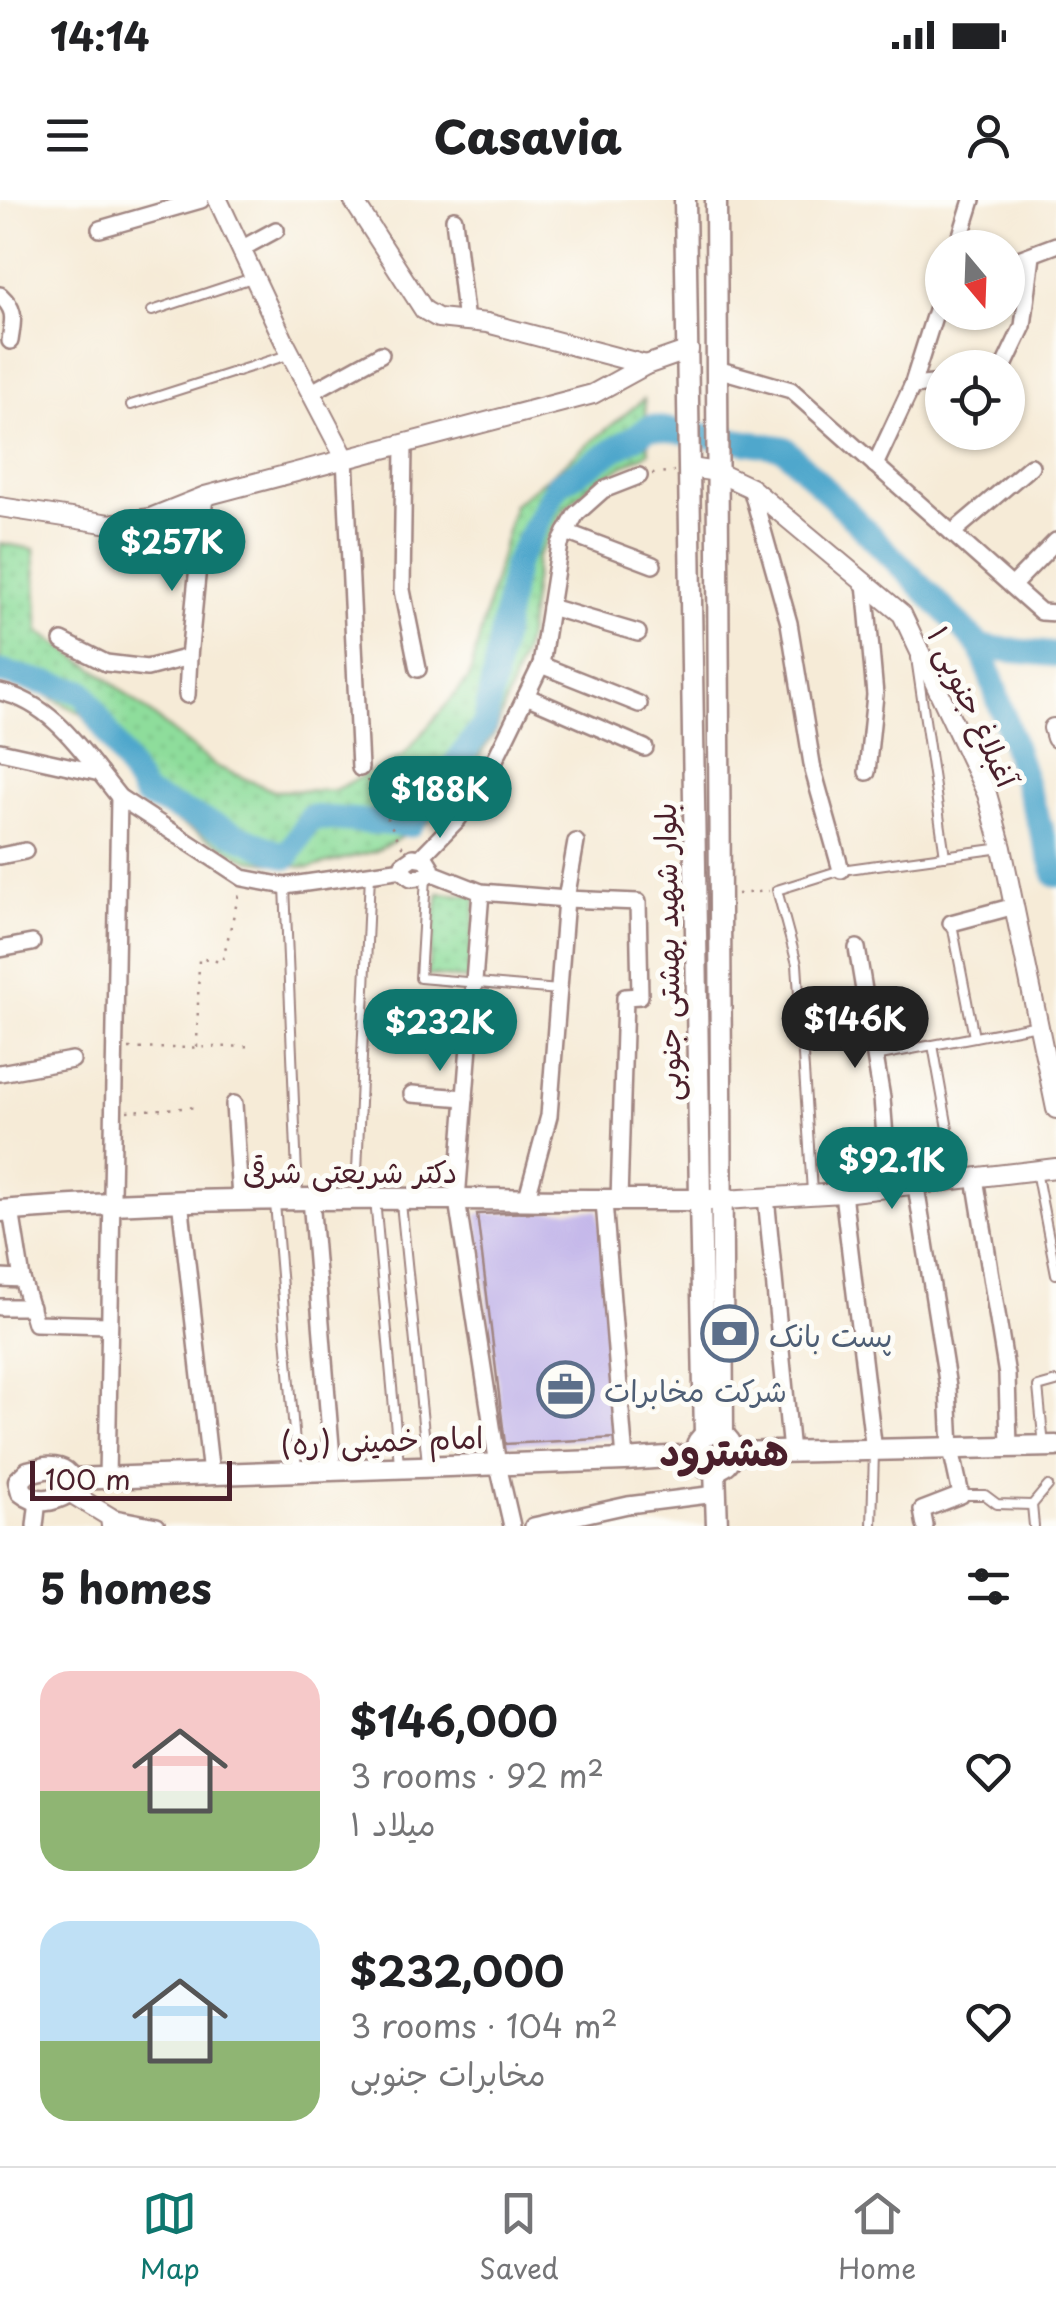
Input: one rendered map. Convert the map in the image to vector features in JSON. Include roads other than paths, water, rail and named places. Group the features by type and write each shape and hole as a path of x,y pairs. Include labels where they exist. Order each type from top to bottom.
{"main road":[{"path":"685,200 689,350"},
{"path":"716,200 717,372"},
{"name":"بلوار شهید بهشتی جنوبی","path":"689,350 700,1200 714,1445"},
{"name":"بلوار شهید بهشتی جنوبی","path":"714,1445 723,1200 717,372"},
{"name":"دکتر شریعتی شرقی","path":"5,1210 275,1198 723,1200"},
{"path":"714,1445 728,1462 715,1470 716,1526"},
{"name":"امام خمینی (ره)","path":"70,1486 107,1479 624,1460 714,1445 792,1452 1050,1446"},
{"path":"52,1468 66,1472 70,1486 52,1500 38,1500 10,1480 52,1468"}],"street":[{"path":"100,229 201,200"},
{"path":"218,200 290,354 345,458 360,768"},
{"path":"352,200 424,310 438,318 487,323 646,366"},
{"path":"962,230 971,201"},
{"path":"454,219 466,322"},
{"path":"241,249 276,230"},
{"path":"1025,258 1056,245"},
{"path":"1012,350 1023,326 1032,256"},
{"path":"0,294 14,314 10,340"},
{"path":"876,465 912,386 930,330"},
{"path":"0,507 110,524 150,518 205,496 593,394 646,366 689,350"},
{"path":"310,393 380,354"},
{"path":"717,372 790,390 1041,612 1056,614"},
{"path":"912,386 925,385"},
{"path":"404,445 402,590 418,670"},
{"name":"آغبلاغ جنوبی ۱","path":"690,460 717,463 752,488 902,614 987,794 1015,906 1056,1110"},
{"path":"952,533 1031,466"},
{"path":"410,862 458,819 485,780 541,665 560,544 576,514 602,490 639,476"},
{"path":"752,488 789,622 813,770 841,870"},
{"path":"187,695 205,496"},
{"path":"566,532 653,565"},
{"path":"1012,586 1056,541"},
{"path":"865,582 875,695 867,772"},
{"path":"550,607 638,633"},
{"path":"62,641 106,663 147,668 188,658"},
{"path":"541,665 640,704"},
{"path":"0,692 34,706 71,735 119,797 243,878 285,886 370,874 410,862 430,863 428,874 481,892 638,902 640,996 625,997 612,1201 624,1460"},
{"path":"526,696 645,748"},
{"path":"0,750 100,773"},
{"path":"107,1479 119,797"},
{"path":"526,1201 549,1116 566,900 576,842"},
{"path":"0,856 25,851"},
{"path":"481,892 457,1200 498,1465 512,1526"},
{"path":"951,923 1015,906"},
{"path":"0,949 32,943"},
{"path":"857,948 882,1098 889,1188"},
{"path":"0,1073 72,1060"},
{"path":"412,1094 465,1098"},
{"path":"234,1104 240,1199"},
{"path":"723,1200 844,1193 1056,1168"},
{"path":"966,1179 1007,1375 1009,1447"},
{"path":"916,1186 948,1387 951,1449 961,1495 922,1510 924,1526"},
{"path":"844,1193 874,1451"},
{"path":"766,1198 792,1452"},
{"path":"304,1199 333,1471"},
{"path":"180,1200 212,1475"},
{"path":"5,1210 35,1323 109,1325"},
{"path":"0,1278 22,1279"},
{"path":"0,1307 31,1306"},
{"path":"70,1486 110,1521 156,1526"},
{"path":"533,1526 628,1504 716,1494"},
{"path":"35,1526 38,1500"}],"lane":[{"path":"152,310 255,276"},
{"path":"131,405 290,354"},
{"path":"913,640 945,856"},
{"path":"812,1195 796,964 777,890 841,870 1002,848"},
{"path":"370,874 366,1199 399,1469"},
{"path":"428,874 420,978 558,990"},
{"path":"285,886 304,1199"},
{"path":"951,923 974,1037"},
{"path":"875,1056 1038,1025"},
{"path":"933,1046 966,1179"},
{"path":"1036,1171 1056,1274"},
{"path":"275,1198 297,1472"},
{"path":"401,1199 427,1467"},
{"path":"1050,1446 1038,1386 1056,1382"},
{"path":"872,1526 874,1451"},
{"path":"1034,1526 1032,1505 1048,1486"},
{"path":"961,1495 985,1495 997,1504 1032,1505"}],"waterway":[{"path":"0,672 83,692 145,795 287,857 311,817 410,825 485,724 515,565 557,485 651,427 784,448 981,647 1056,655"},
{"path":"981,647 1056,875"}],"place":[{"name":"پست بانک","path":"730,1334"},
{"name":"شرکت مخابرات","path":"565,1389"}],"district":[{"name":"هشترود","path":"724,1449"}]}
